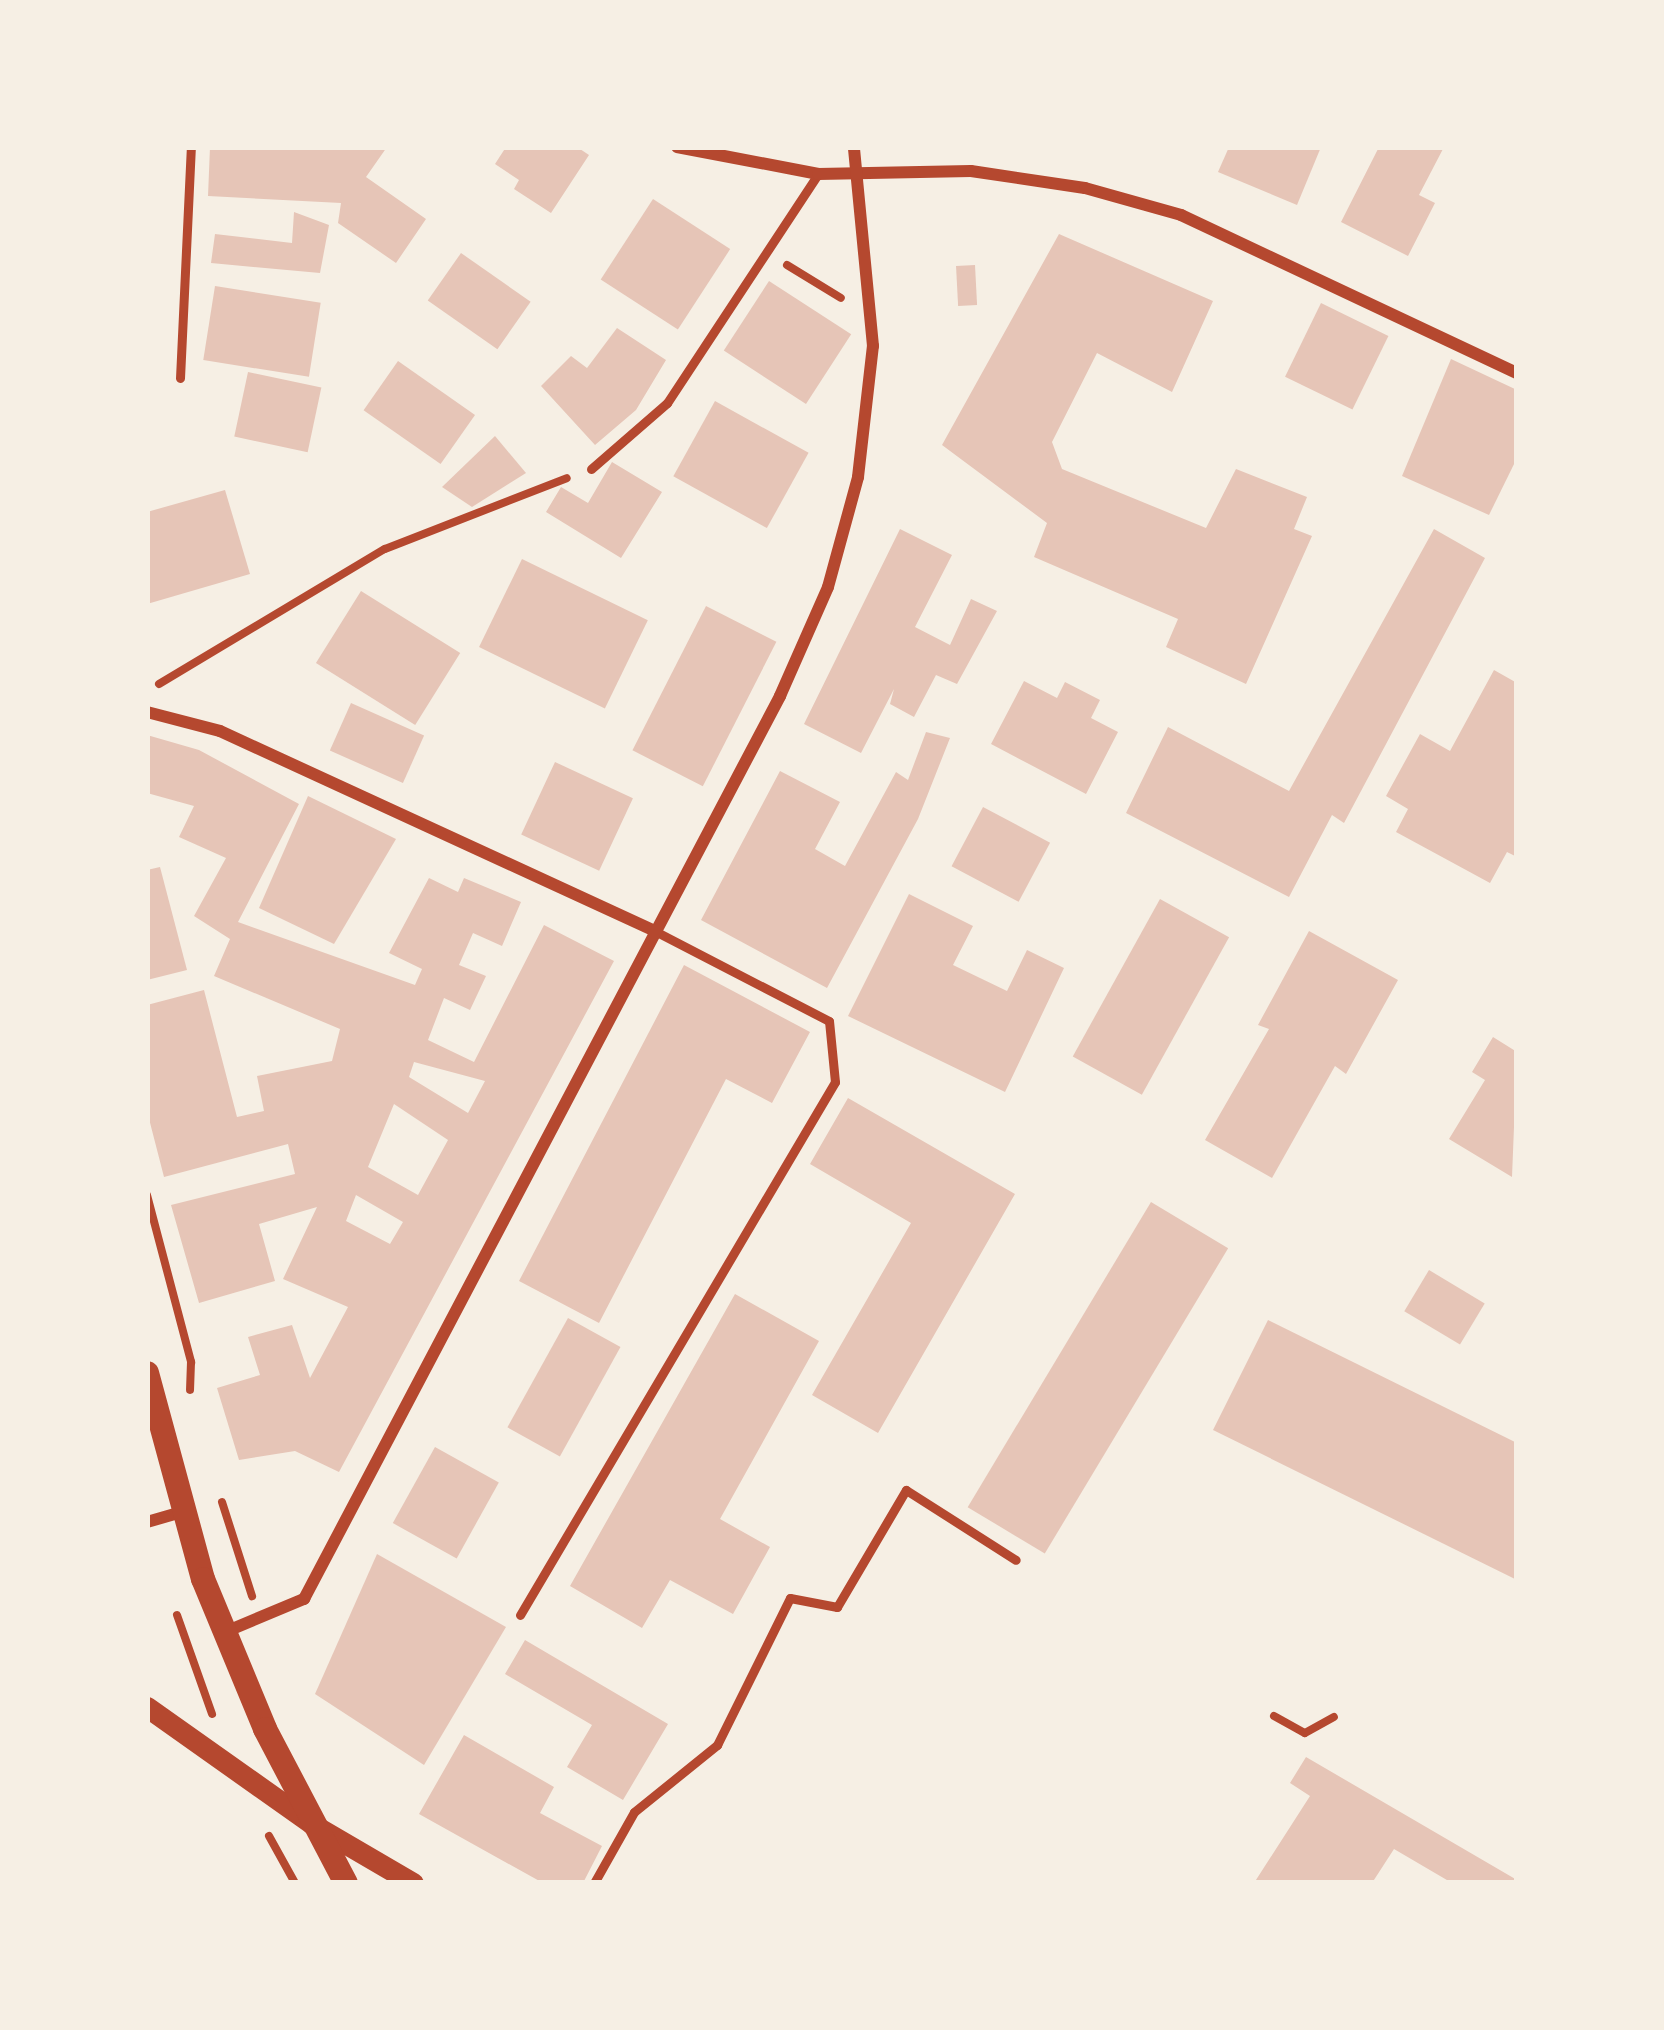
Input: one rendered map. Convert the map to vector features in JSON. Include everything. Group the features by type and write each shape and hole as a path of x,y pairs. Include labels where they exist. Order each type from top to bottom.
{"main road":[{"path":"147,1373 182,1512 224,1633 312,1824 346,1883"}],"street":[{"path":"677,147 818,174 971,171 1085,188 1181,215 1517,373"},
{"path":"224,1633 304,1598 780,696 828,587 858,477 873,346 854,147"},
{"path":"147,712 220,731 655,931"},
{"path":"147,1522 182,1512"},
{"path":"147,1707 200,1737 312,1824 413,1883"}],"lane":[{"path":"180,378 191,147"},
{"path":"591,469 667,403 818,174"},
{"path":"520,1615 835,1082 829,1022 655,931"},
{"path":"594,1883 634,1812 717,1744 790,1598 837,1607 906,1490 1016,1560"}],"path":[{"path":"766,251 843,299"},
{"path":"147,688 385,549 591,469"},
{"path":"147,1195 191,1362 190,1401"},
{"path":"218,1489 260,1619"},
{"path":"1274,1716 1306,1733 1334,1717"}],"building":[{"path":"210,147 387,147 366,177 426,219 396,263 338,223 341,203 208,196"},
{"path":"506,147 577,147 589,155 551,213 514,189 519,180 495,164"},
{"path":"1229,147 1321,147 1297,205 1218,172"},
{"path":"1379,147 1444,147 1419,195 1435,203 1408,256 1341,222"},
{"path":"653,199 730,249 678,330 601,280"},
{"path":"294,212 329,225 320,273 211,263 215,234 292,243"},
{"path":"1059,234 1213,301 1172,392 1097,353 1052,442 1062,469 1206,528 1236,469 1307,497 1294,529 1312,536 1246,684 1166,647 1178,619 1034,557 1047,523 942,445"},
{"path":"461,253 531,302 497,349 428,301"},
{"path":"975,265 977,305 958,306 956,266"},
{"path":"769,281 851,334 806,404 724,351"},
{"path":"215,286 321,303 309,377 203,360"},
{"path":"1321,303 1388,336 1352,410 1285,377"},
{"path":"617,328 666,360 636,410 595,445 541,386 571,356 587,368"},
{"path":"1451,359 1517,390 1517,458 1489,515 1402,476"},
{"path":"398,361 475,415 441,464 364,410"},
{"path":"248,372 321,388 308,452 234,437"},
{"path":"715,401 809,453 767,528 673,476"},
{"path":"495,436 526,473 472,507 442,487"},
{"path":"612,462 662,492 621,558 546,512 561,487 588,503"},
{"path":"225,490 250,574 147,604 147,512"},
{"path":"900,529 952,555 915,627 950,645 971,599 997,611 957,684 936,675 914,717 890,704 894,689 861,753 804,724"},
{"path":"1434,529 1485,558 1344,823 1332,815 1289,897 1126,813 1168,727 1289,791"},
{"path":"522,559 648,620 605,708 479,647"},
{"path":"361,591 460,653 415,725 316,663"},
{"path":"706,606 776,642 703,786 632,750"},
{"path":"1494,670 1517,683 1517,857 1507,852 1490,883 1396,832 1408,809 1386,796 1420,734 1450,751"},
{"path":"1024,681 1057,698 1065,682 1100,700 1091,718 1118,732 1086,794 991,744"},
{"path":"351,703 424,736 403,783 330,751"},
{"path":"926,732 950,738 918,819 827,988 701,920 780,771 840,802 815,849 845,866 896,772 908,780"},
{"path":"147,735 199,750 299,804 238,922 415,985 422,969 389,953 429,878 458,892 464,878 521,902 502,946 473,933 459,965 486,976 470,1010 444,998 428,1040 474,1062 544,925 614,961 339,1472 295,1451 239,1460 217,1388 260,1375 248,1337 292,1325 310,1378 348,1307 283,1279 317,1207 259,1224 275,1281 199,1303 171,1205 295,1174 288,1144 164,1177 147,1111 147,1005 204,990 237,1117 264,1111 257,1076 332,1061 340,1029 214,976 230,939 194,916 226,858 179,837 194,806 147,793","holes":["414,1062 485,1081 468,1113 409,1077","394,1104 448,1140 418,1195 368,1167","356,1195 403,1222 390,1244 346,1221"]},
{"path":"555,762 633,798 599,871 521,835"},
{"path":"308,796 396,839 334,944 259,908"},
{"path":"983,807 1050,843 1019,902 952,866"},
{"path":"160,867 187,970 147,980 147,870"},
{"path":"909,894 973,926 953,965 1007,991 1027,950 1064,968 1005,1092 848,1016"},
{"path":"1160,899 1229,937 1142,1095 1073,1056"},
{"path":"1309,931 1398,980 1346,1074 1335,1066 1272,1178 1205,1140 1269,1029 1258,1025"},
{"path":"684,965 810,1032 772,1103 726,1079 599,1323 519,1281"},
{"path":"1493,1037 1517,1052 1512,1177 1449,1139 1485,1080 1472,1072"},
{"path":"848,1098 1015,1194 878,1433 812,1395 911,1223 810,1164"},
{"path":"1151,1202 1228,1248 1045,1554 968,1507"},
{"path":"1429,1270 1485,1303 1460,1345 1404,1311"},
{"path":"735,1294 819,1341 720,1519 770,1547 733,1614 670,1580 642,1628 570,1586"},
{"path":"568,1318 620,1347 560,1456 507,1427"},
{"path":"1268,1320 1517,1443 1517,1580 1213,1430"},
{"path":"435,1447 499,1482 457,1558 393,1523"},
{"path":"377,1554 506,1627 424,1765 315,1694"},
{"path":"525,1640 668,1724 623,1800 567,1767 592,1725 505,1674"},
{"path":"464,1735 554,1787 540,1813 602,1846 583,1883 543,1883 419,1814"},
{"path":"1306,1757 1517,1883 1452,1883 1394,1849 1372,1883 1254,1883 1310,1796 1290,1783"}]}
